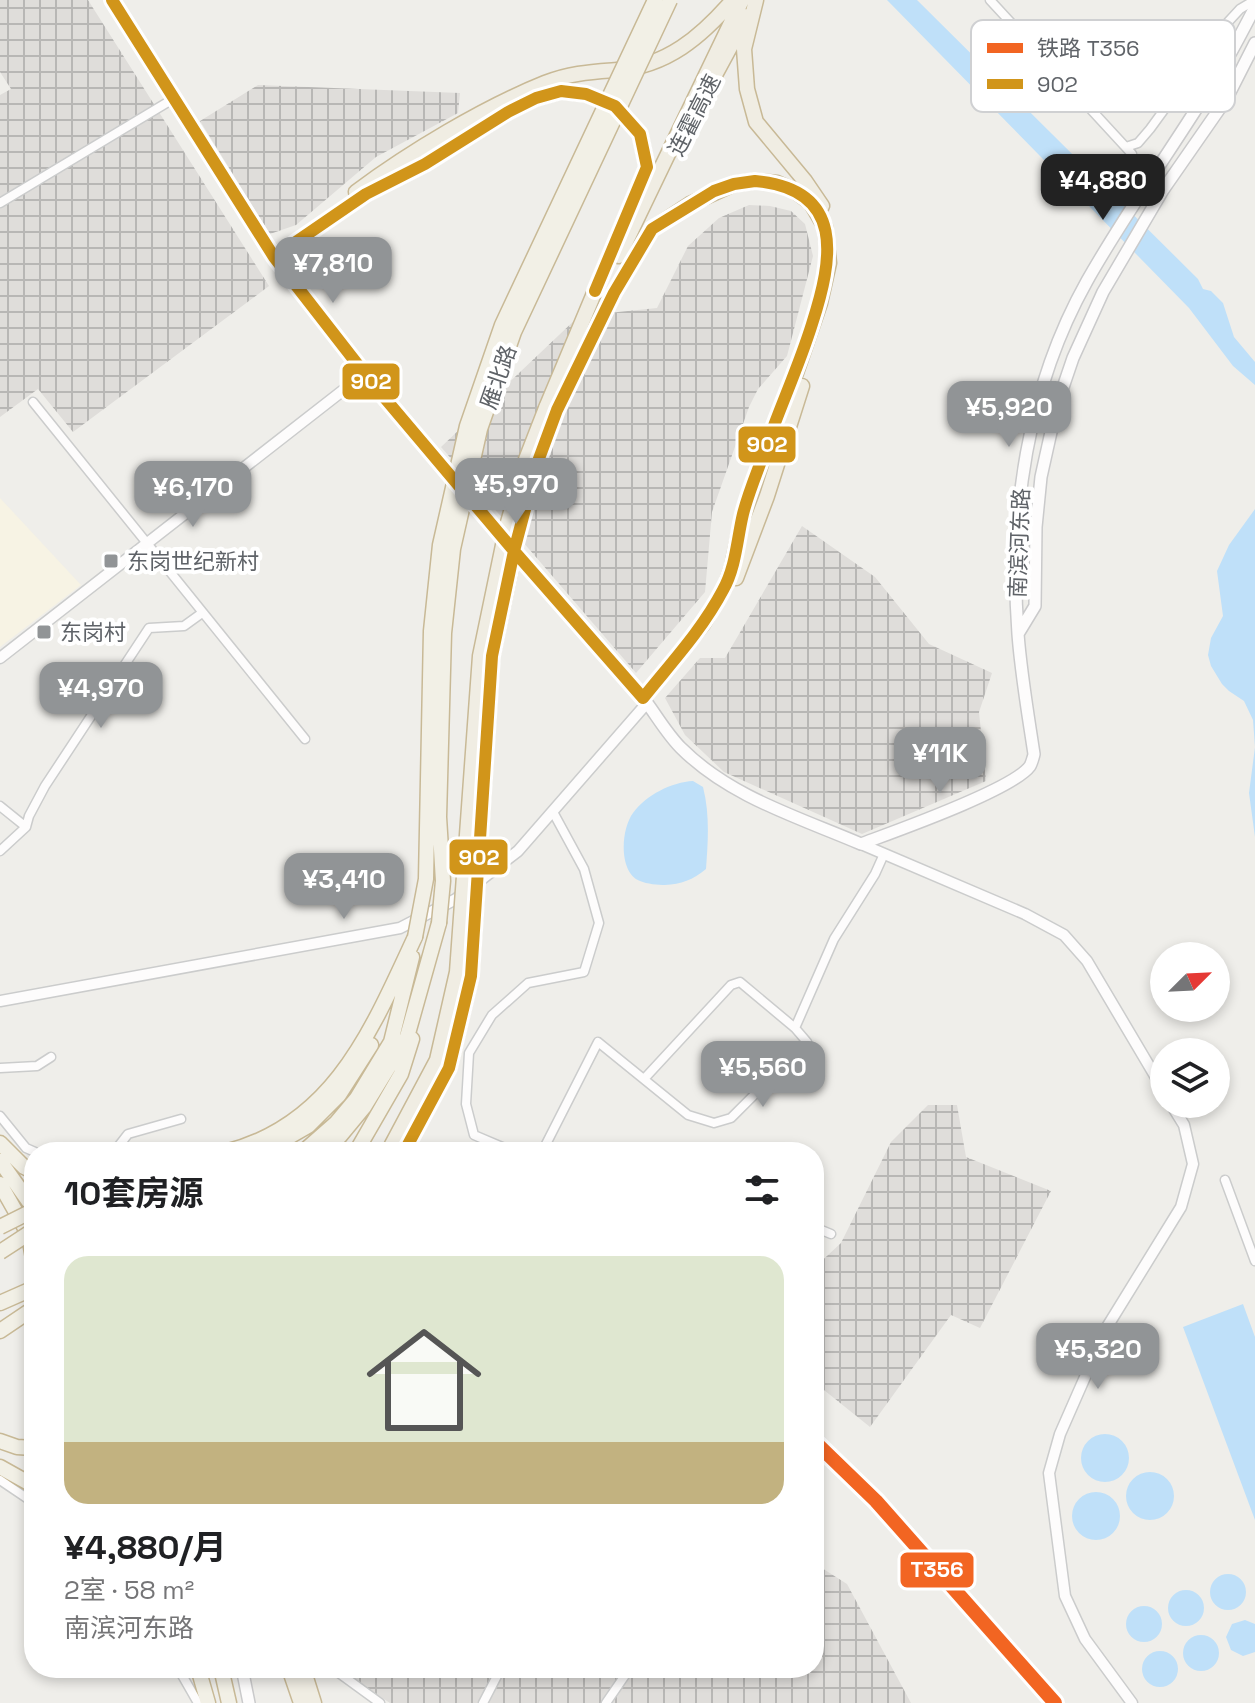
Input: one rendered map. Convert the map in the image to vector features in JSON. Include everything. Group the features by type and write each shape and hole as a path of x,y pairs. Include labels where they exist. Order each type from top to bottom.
{"highway":[{"name":"雁北路","path":"415,937 426,879 431,631 440,545 467,426 502,325 655,0"},
{"name":"雁北路","path":"439,923 443,881 439,817 444,633 453,549 480,429 514,332 670,0"},
{"path":"272,254 417,150 517,96 572,73 619,70 650,64 678,52 708,29 733,0"},
{"name":"连霍高速","path":"409,1142 449,1068 471,976 492,656 520,525 537,464 605,287 742,0"},
{"path":"645,701 709,627 732,588 767,496 840,254 822,205 756,122 747,89 744,49 756,0"},
{"name":"连霍高速","path":"605,287 756,0"},
{"path":"272,254 366,194 425,164 536,98 561,91 586,94 615,106 640,134 647,167 605,287 546,408 525,462 507,526 480,656 457,972 437,1060 393,1142"},
{"path":"605,287 652,229 690,204 734,184 766,182 795,191 811,203 825,227 829,263 823,292 786,402 767,444 744,511 725,587 703,624 645,701"},
{"path":"333,1142 364,1107 407,1037 439,923"},
{"path":"362,1142 401,1074 432,980 439,923"},
{"path":"250,1142 300,1116 332,1088 377,1018 415,937"},
{"path":"280,1142 308,1126 339,1095 363,1061 415,937"},
{"path":"314,1142 357,1098 391,1042 415,937"},
{"path":"0,1143 24,1165"},
{"path":"0,1158 24,1183"},
{"path":"0,1158 24,1195"},
{"path":"0,1184 24,1223"},
{"path":"0,1227 24,1215"},
{"path":"0,1252 24,1240"},
{"path":"0,1303 24,1292"},
{"path":"0,1317 24,1310"},
{"path":"0,1331 24,1314"},
{"path":"0,1441 24,1447"},
{"path":"0,1467 24,1480"},
{"path":"201,1678 208,1703"},
{"path":"224,1678 229,1703"},
{"path":"292,1678 301,1703"},
{"path":"306,1678 314,1703"}],"main road":[{"path":"112,0 272,254 364,374 645,701 678,746 736,791 861,844"},
{"name":"南滨河东路","path":"1235,44 1255,7"},
{"name":"南滨河东路","path":"1235,82 1255,43"},
{"name":"南滨河东路","path":"861,844 951,810 1010,780 1030,765 1034,754 1018,634 1017,526 1027,449 1051,363 1087,282 1193,112"},
{"name":"南滨河东路","path":"1018,634 1035,606 1036,527 1048,441 1073,358 1103,292 1163,190 1217,112"},
{"path":"244,1678 249,1703"}],"street":[{"path":"990,0 1008,20"},
{"path":"1230,20 1255,0"},
{"path":"0,203 173,99"},
{"path":"1093,112 1129,151 1162,112"},
{"path":"0,658 364,374"},
{"path":"33,402 305,739"},
{"path":"0,851 26,827 45,786 149,628 184,626 202,613"},
{"path":"0,1001 400,928 456,899 518,851 630,724 645,701"},
{"path":"0,806 26,827"},
{"path":"490,1142 474,1135 466,1104 469,1053 492,1015 528,983 584,972 599,923 584,869 553,812"},
{"path":"861,844 1025,914 1064,935 1087,961 1150,1067"},
{"path":"795,1028 834,939 884,854"},
{"path":"547,1142 598,1042 688,1115 714,1123 731,1118 807,1042 795,1028 740,982 731,985 644,1079"},
{"path":"0,1068 37,1066 51,1057"},
{"path":"0,1116 24,1146"},
{"path":"1132,1703 1085,1639 1065,1596 1049,1473 1060,1434 1107,1327 1181,1207 1193,1164 1180,1118"},
{"path":"122,1142 128,1134 181,1119"},
{"path":"1225,1180 1255,1261"},
{"path":"824,1231 831,1234"},
{"path":"0,1480 24,1496"},
{"path":"184,1678 198,1703"},
{"path":"346,1678 380,1703"},
{"path":"483,1703 496,1678"},
{"path":"606,1703 623,1678"}],"shaded area":[{"path":"0,0 88,0 269,286 73,432 38,389 0,417 0,95 11,89 0,72"},
{"path":"258,85 460,93 458,113 376,157 296,225 270,234 200,121"},
{"path":"749,205 791,211 805,224 813,256 787,356 758,389 749,407 712,512 705,592 636,673 441,447 579,316 657,308 688,246 719,218"},
{"path":"0,498 81,585 0,647"},
{"path":"802,526 875,577 929,644 992,673 979,712 986,781 862,834 724,772 685,735 665,698 700,658 725,658"},
{"path":"928,1105 957,1105 966,1157 1051,1191 980,1328 951,1315 870,1427 824,1390 824,1259 841,1243 891,1142"},
{"path":"824,1569 847,1584 911,1703 390,1703 352,1678 824,1678"}],"water":[{"path":"887,0 917,0 971,54 971,86"},
{"path":"997,112 1030,112 1198,279 1203,289 1211,291 1223,303 1234,337 1255,362 1255,385 1233,366 1189,308"},
{"path":"1255,509 1255,747 1253,720 1244,701 1222,684 1208,655 1211,638 1223,616 1217,571 1229,545"},
{"path":"1255,747 1255,837 1249,793"},
{"path":"693,781 703,787 705,797 708,828 706,869 692,879 676,884 659,885 640,881 628,869 625,860 624,839 629,820 638,806 652,795"},
{"path":"1243,1304 1255,1337 1255,1520 1183,1327"},
{"path":"1105,1434 1122,1441 1129,1458 1122,1475 1105,1482 1088,1475 1081,1458 1088,1441"},
{"path":"1150,1472 1167,1479 1174,1496 1167,1513 1150,1520 1133,1513 1126,1496 1133,1479"},
{"path":"1096,1492 1113,1499 1120,1516 1113,1533 1096,1540 1079,1533 1072,1516 1079,1499"},
{"path":"1228,1574 1241,1579 1246,1592 1241,1605 1228,1610 1215,1605 1210,1592 1215,1579"},
{"path":"1186,1590 1199,1595 1204,1608 1199,1621 1186,1626 1173,1621 1168,1608 1173,1595"},
{"path":"1144,1606 1157,1611 1162,1624 1157,1637 1144,1642 1131,1637 1126,1624 1131,1611"},
{"path":"1245,1620 1255,1624 1255,1652 1243,1656 1231,1650 1226,1637 1232,1624"},
{"path":"1201,1635 1214,1640 1219,1653 1214,1666 1201,1671 1188,1666 1183,1653 1188,1640"},
{"path":"1160,1651 1173,1656 1178,1669 1173,1682 1160,1687 1147,1682 1142,1669 1147,1656"}],"rail line":[{"name":"T356","path":"824,1451 876,1501 1055,1703"}],"transit line":[{"name":"902","path":"112,0 274,257 372,383 514,551"},
{"name":"902","path":"274,257 366,194 425,164 508,112 536,98 561,91 586,94 615,106 640,134 647,167 595,291"},
{"name":"902","path":"755,181 784,187 805,198 819,213 826,231 825,275 806,341 747,499 727,581 696,633 643,698 514,551 537,464 557,410 614,293 652,229 714,191 755,181"},
{"name":"902","path":"409,1142 449,1068 471,976 492,656 514,551"}],"place":[{"name":"东岗世纪新村","path":"111,561"},
{"name":"东岗村","path":"44,632"}]}
